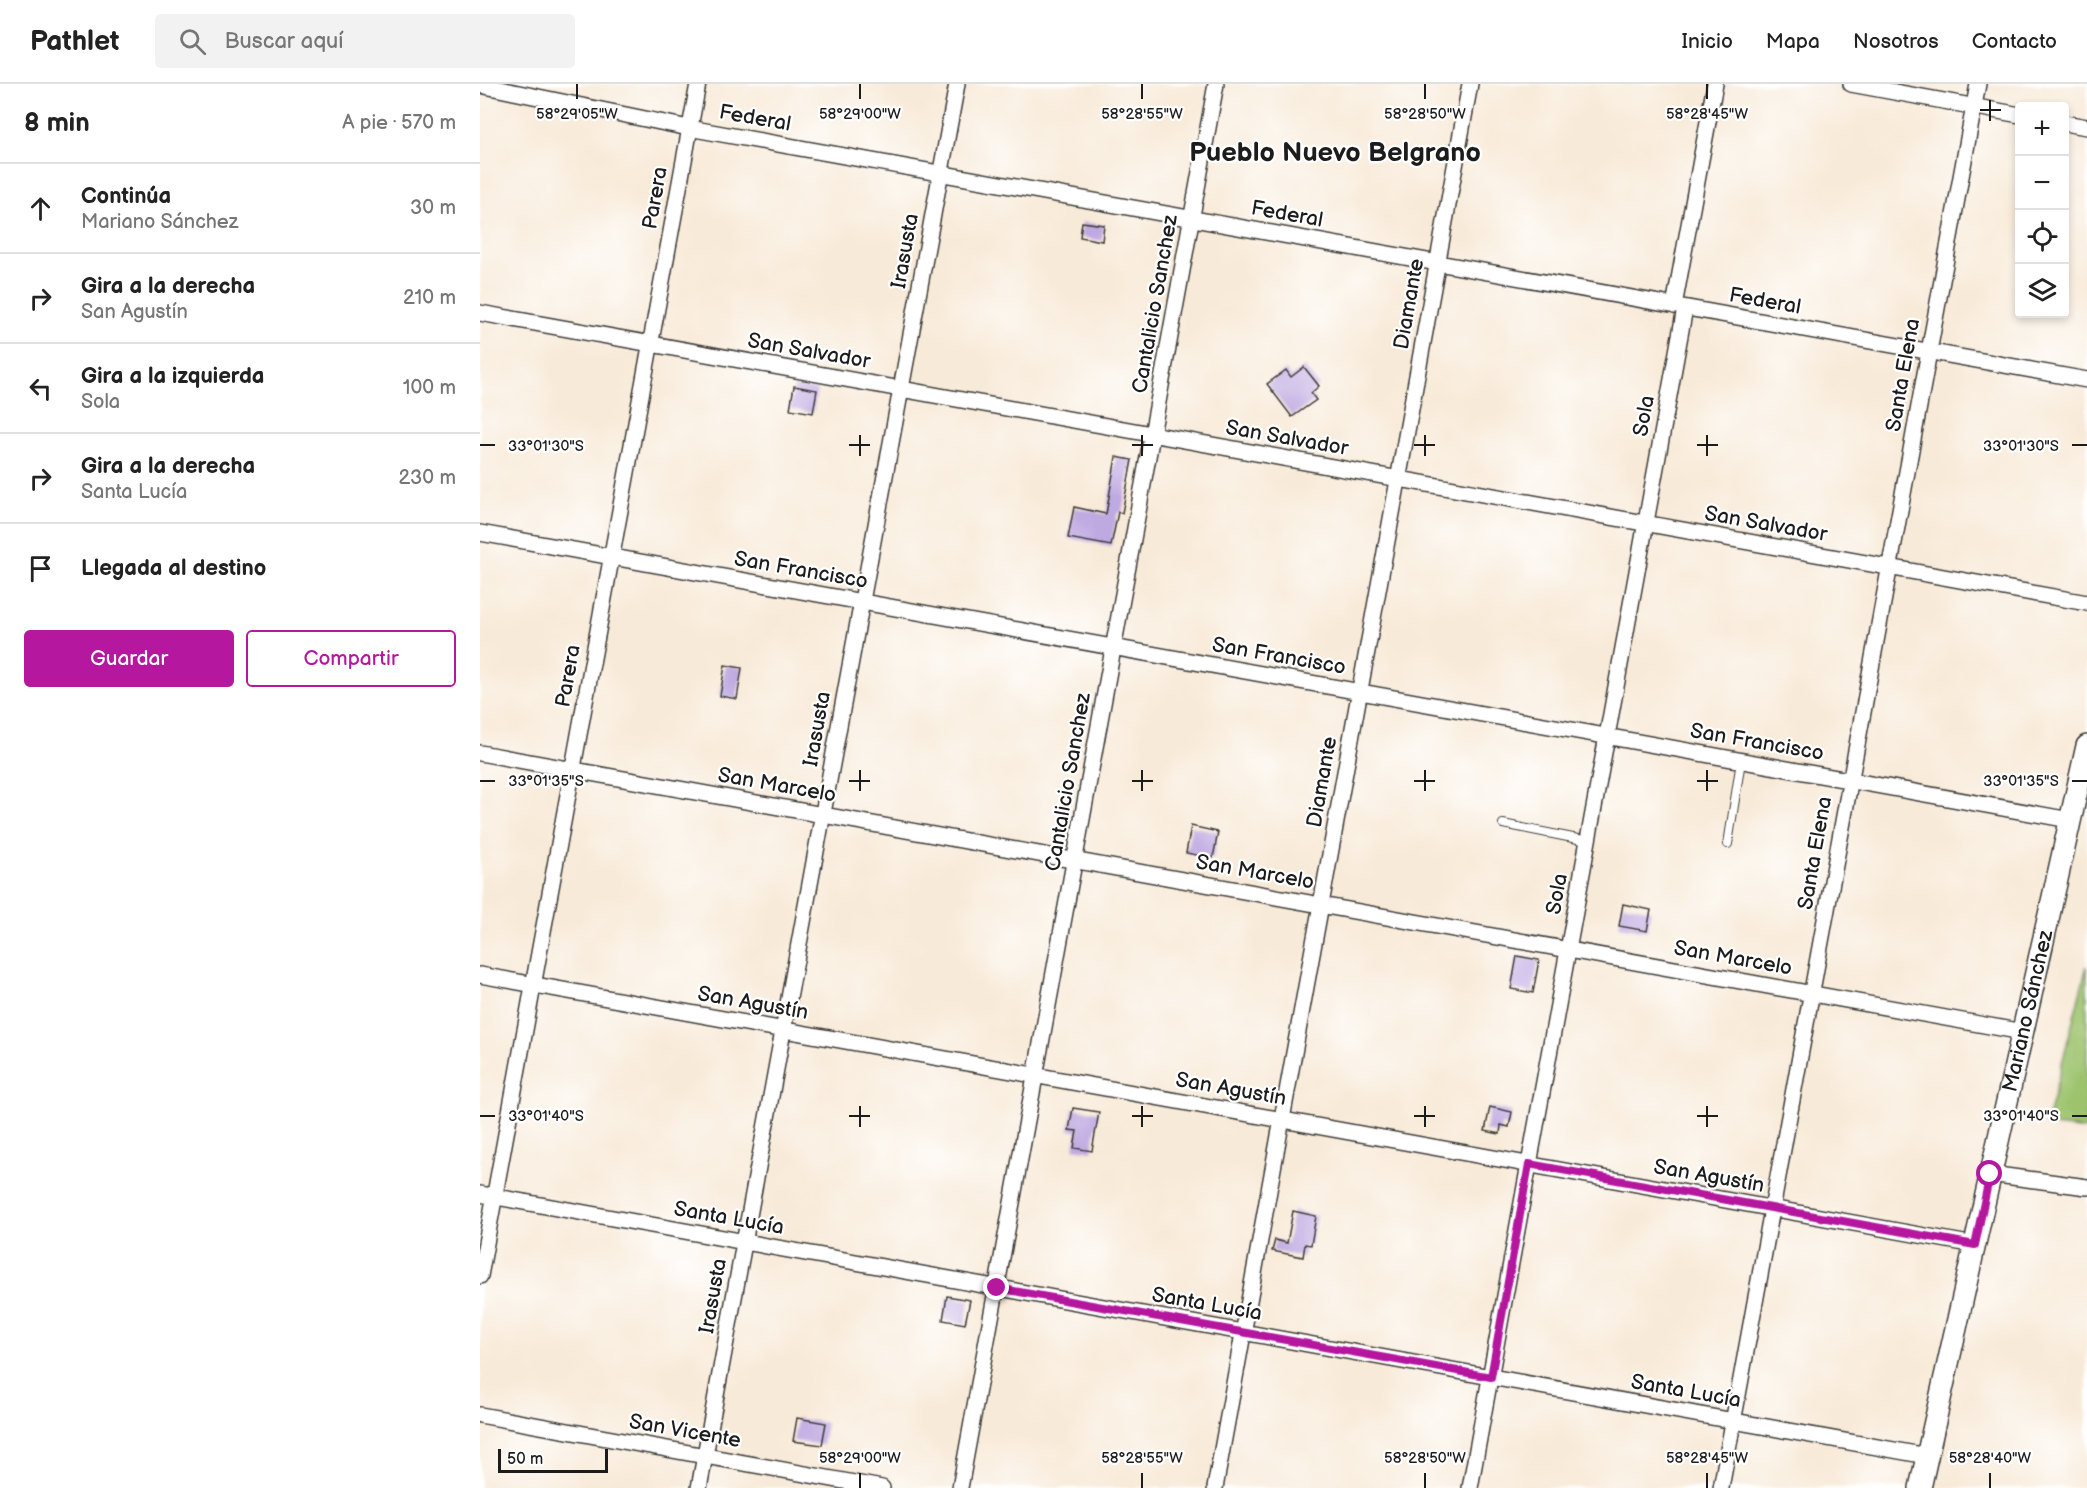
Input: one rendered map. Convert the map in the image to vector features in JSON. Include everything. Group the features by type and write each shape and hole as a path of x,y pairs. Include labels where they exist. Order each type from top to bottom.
{"street":[{"name":"Parera","path":"480,1276 487,1196 533,985 698,84"},
{"name":"Irasusta","path":"699,1488 957,84"},
{"name":"Cantalicio Sanchez","path":"960,1488 1216,84"},
{"name":"Diamante","path":"1215,1488 1470,84"},
{"name":"Sola","path":"1470,1488 1646,524 1715,84"},
{"path":"1851,84 2015,114"},
{"name":"Santa Elena","path":"1721,1488 1978,84"},
{"name":"Federal","path":"480,85 689,128 2087,380"},
{"path":"2069,124 2087,127"},
{"name":"San Salvador","path":"480,313 2087,603"},
{"name":"San Francisco","path":"480,533 2070,820"},
{"name":"Mariano Sánchez","path":"1920,1488 2087,746"},
{"name":"San Marcelo","path":"480,753 2023,1032"},
{"name":"San Agustín","path":"480,975 1975,1245"},
{"path":"1990,1174 2087,1187"},
{"name":"Santa Lucía","path":"487,1196 1927,1456"},
{"name":"San Vicente","path":"480,1415 882,1488"}],"lane":[{"path":"1728,844 1741,761"},
{"path":"1503,824 1588,841"}],"green space":[{"path":"2087,966 2087,1130 2046,1125"}],"building":[{"path":"1082,222 1104,225 1102,241 1080,237"},
{"path":"1304,367 1319,386 1311,393 1316,400 1292,417 1267,384 1286,370 1291,377"},
{"path":"794,386 817,390 813,413 790,409"},
{"path":"1116,457 1132,460 1122,513 1118,512 1111,546 1068,538 1074,507 1106,514"},
{"path":"725,665 742,668 737,699 720,696"},
{"path":"1191,826 1218,832 1213,858 1186,853"},
{"path":"1623,904 1651,910 1647,931 1619,926"},
{"path":"1517,956 1539,960 1533,993 1511,989"},
{"path":"1490,1107 1512,1112 1509,1127 1501,1125 1500,1134 1485,1131"},
{"path":"1073,1108 1099,1112 1092,1151 1074,1148 1077,1131 1069,1130"},
{"path":"1293,1211 1316,1216 1311,1245 1305,1244 1303,1257 1272,1251 1275,1240 1287,1243"},
{"path":"947,1296 970,1300 965,1324 943,1320"},
{"path":"797,1418 826,1423 822,1445 793,1441"}],"district":[{"name":"Pueblo Nuevo Belgrano","path":"1335,153"}],"route":[{"path":"997,1288 1491,1377 1529,1164 1975,1245 1990,1174"}]}
